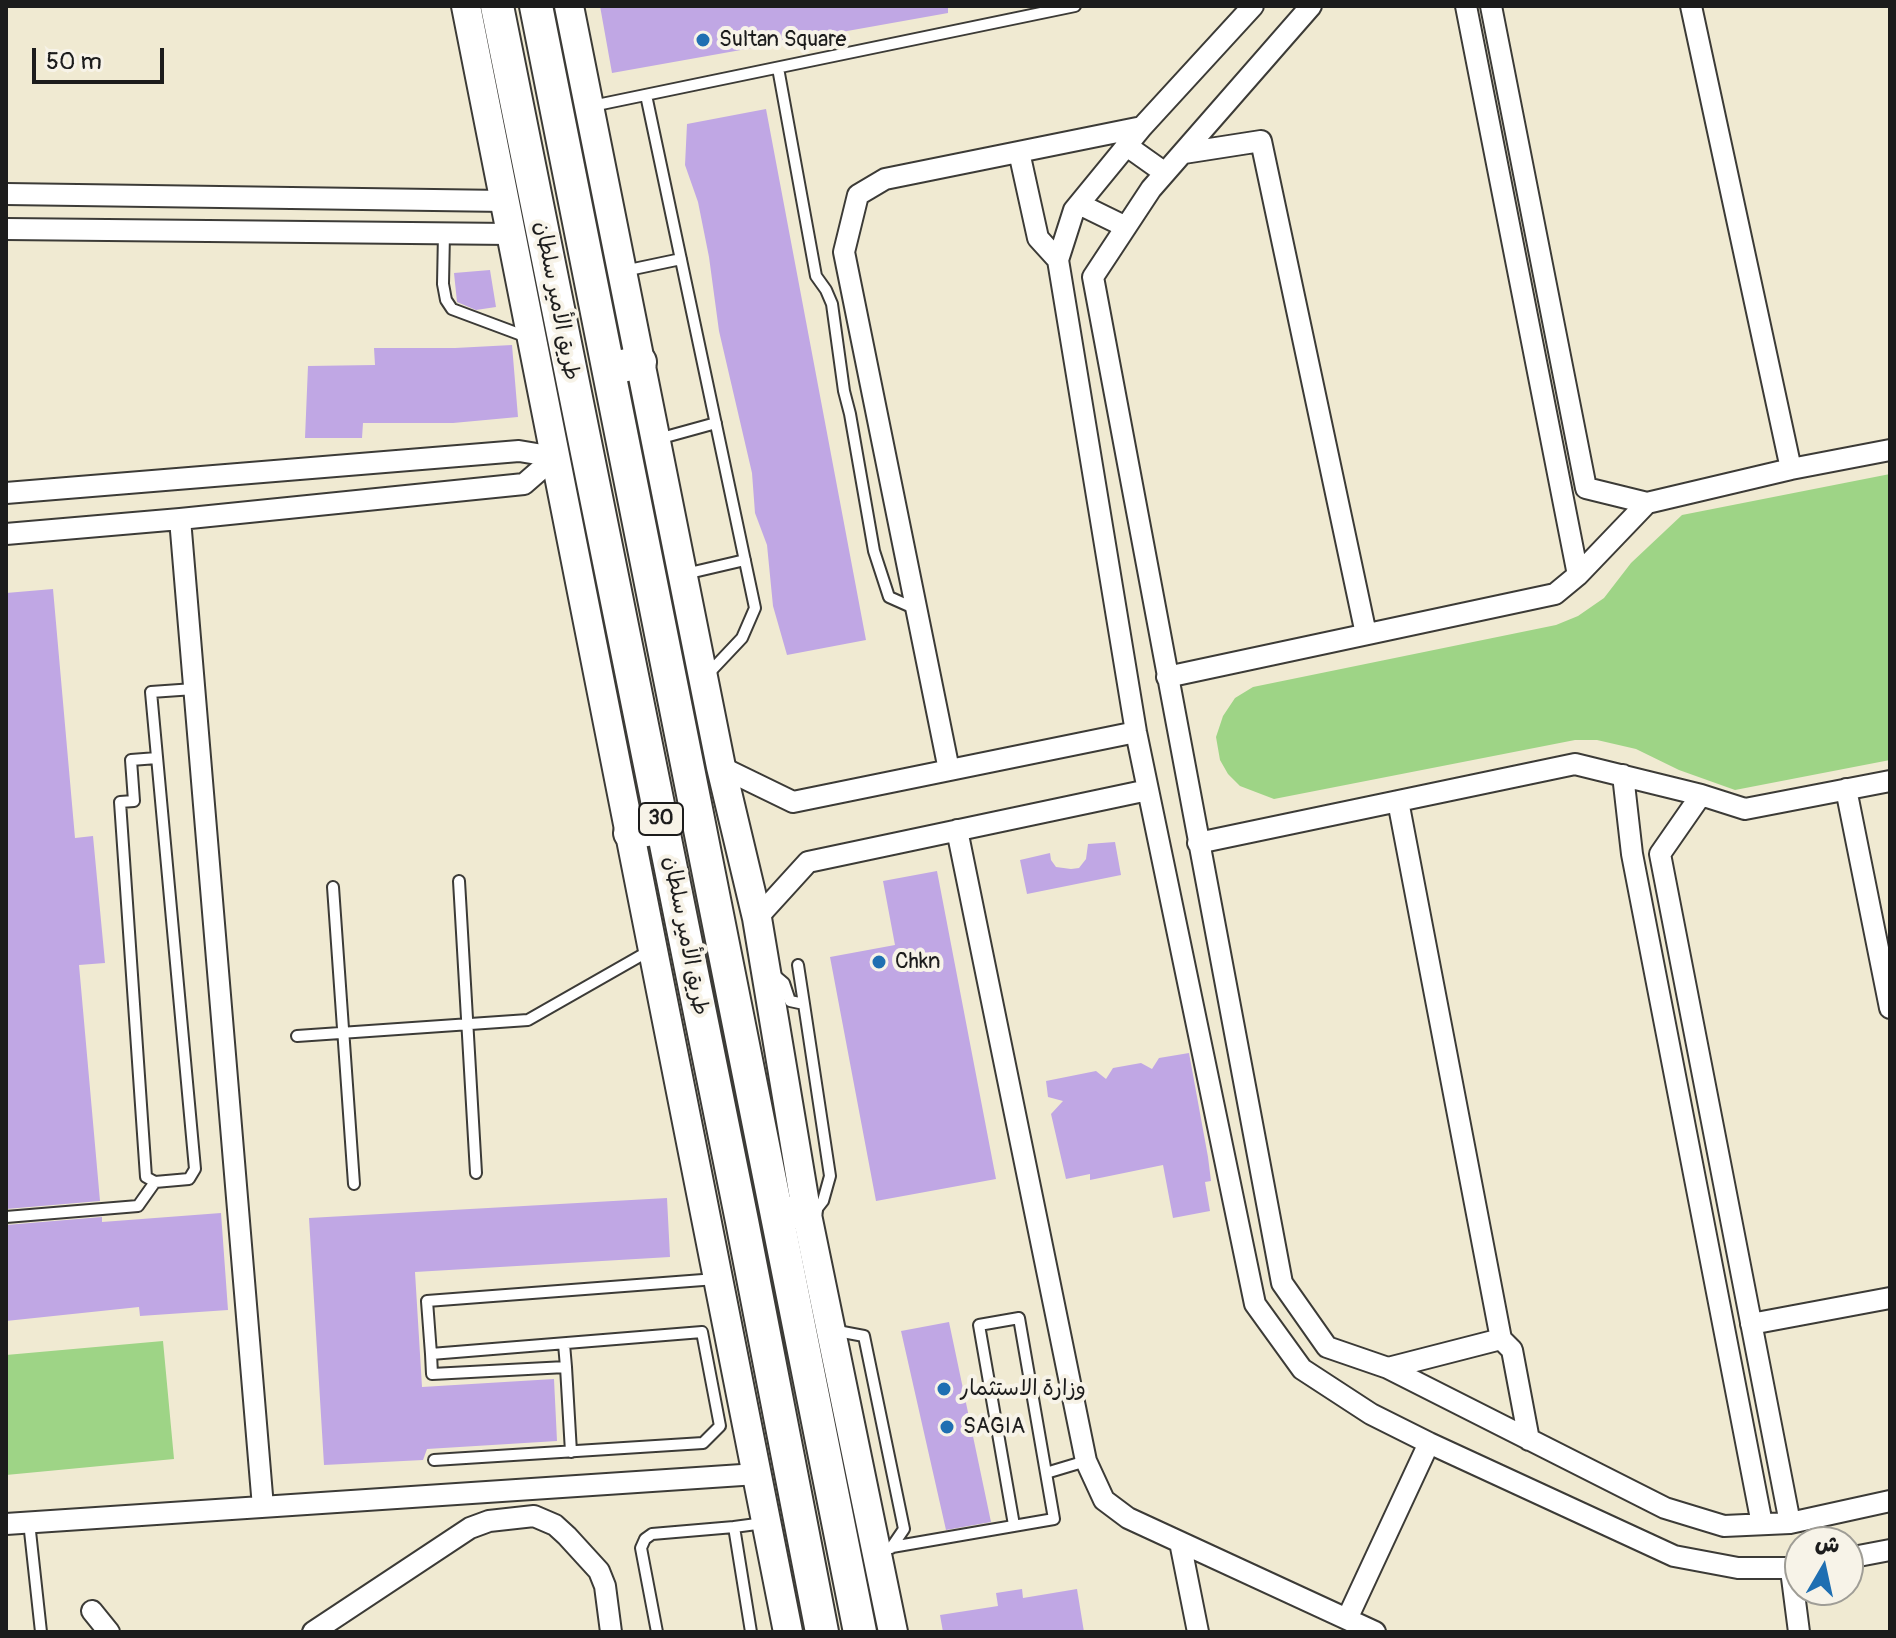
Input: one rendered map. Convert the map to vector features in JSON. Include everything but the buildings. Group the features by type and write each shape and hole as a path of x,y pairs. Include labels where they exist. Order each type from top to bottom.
{"main road":[{"path":"466,6 788,1632"},
{"name":"طريق الأمير سلطان","path":"497,6 822,1632"},
{"name":"طريق الأمير سلطان","path":"536,6 609,369 797,1215 860,1632"},
{"path":"569,6 721,767 757,918 797,1215 830,1330 885,1556 893,1632"},
{"path":"609,369 640,362"},
{"path":"630,833 663,827"}],"street":[{"path":"1253,6 1142,127 1074,210 1058,260 1136,732 1255,1304 1302,1369 1371,1414 1674,1556 1738,1568 1784,1569"},
{"path":"1311,6 1151,189 1093,277 1282,1283 1327,1347 1388,1368 1665,1508 1724,1526 1790,1523 1890,1501"},
{"path":"1466,6 1578,575"},
{"path":"1493,6 1586,488 1647,503 1791,469 1890,450"},
{"path":"1691,6 1791,469"},
{"path":"949,770 844,252 858,195 885,179 1142,127"},
{"path":"1184,153 1261,141 1366,634"},
{"path":"1127,146 1165,173"},
{"path":"1019,152 1038,238 1058,260"},
{"path":"6,194 505,201"},
{"path":"1079,204 1126,227"},
{"path":"6,229 511,234"},
{"path":"6,493 519,451 555,457"},
{"path":"6,534 524,484 555,457"},
{"path":"1167,677 1555,594 1578,575 1647,503"},
{"path":"180,519 263,1507"},
{"path":"721,767 793,802 1136,732"},
{"path":"1198,843 1575,764 1745,809 1890,781"},
{"path":"1623,775 1632,854 1762,1524"},
{"path":"1846,789 1890,1008"},
{"path":"757,918 808,862 1148,790"},
{"path":"1701,795 1660,854 1790,1523"},
{"path":"1398,801 1501,1339 1512,1350 1529,1440"},
{"path":"957,830 1086,1461 1104,1500 1128,1518 1375,1632"},
{"path":"1632,854 1660,854"},
{"path":"1751,1324 1890,1298"},
{"path":"1388,1368 1501,1339"},
{"path":"1347,1619 1429,1443"},
{"path":"6,1524 757,1474"},
{"path":"313,1632 470,1528 489,1521 534,1516 555,1525 599,1571 605,1586 611,1632"},
{"path":"1180,1542 1198,1632"},
{"path":"1864,1555 1890,1550"},
{"path":"1797,1606 1799,1632"},
{"path":"92,1611 109,1632"}],"lane":[{"path":"589,107 1075,6"},
{"path":"778,68 816,276 832,304 844,391 874,551 889,597 916,609"},
{"path":"646,95 755,608 742,638 704,678"},
{"path":"444,233 443,284 446,300 452,309 532,338"},
{"path":"622,272 681,259"},
{"path":"656,440 716,423"},
{"path":"1563,491 1586,488"},
{"path":"683,575 745,560"},
{"path":"157,758 131,760 134,801 120,802 146,1177 155,1182 189,1179 195,1169 151,692 194,689"},
{"path":"459,881 476,1173"},
{"path":"333,887 354,1184"},
{"path":"297,1036 528,1020 653,949"},
{"path":"797,1215 823,1201 830,1176 798,965"},
{"path":"765,968 784,983 790,1001 804,1004"},
{"path":"6,1217 138,1206 155,1182"},
{"path":"566,1367 432,1374 427,1301 718,1279"},
{"path":"885,1556 1014,1525 1054,1519 1019,1318 979,1325 1014,1525"},
{"path":"830,1330 864,1336 904,1529 885,1556"},
{"path":"431,1354 702,1332 720,1426 703,1443 434,1460"},
{"path":"564,1344 571,1452"},
{"path":"1046,1473 1086,1461"},
{"path":"29,1522 41,1632"},
{"path":"657,1632 641,1548 645,1539 652,1534 766,1523"},
{"path":"734,1527 751,1632"}],"green space":[{"path":"1890,474 1890,760 1735,790 1679,770 1636,749 1597,740 1575,740 1274,799 1240,786 1220,760 1216,737 1223,716 1235,698 1253,687 1556,625 1578,616 1604,598 1631,563 1682,515"},
{"path":"163,1341 174,1459 6,1475 6,1355"}],"place":[{"name":"Sultan Square","path":"703,40"},
{"name":"Chkn","path":"879,962"},
{"name":"وزارة الاستثمار","path":"944,1389"},
{"name":"SAGIA","path":"947,1427"}]}
